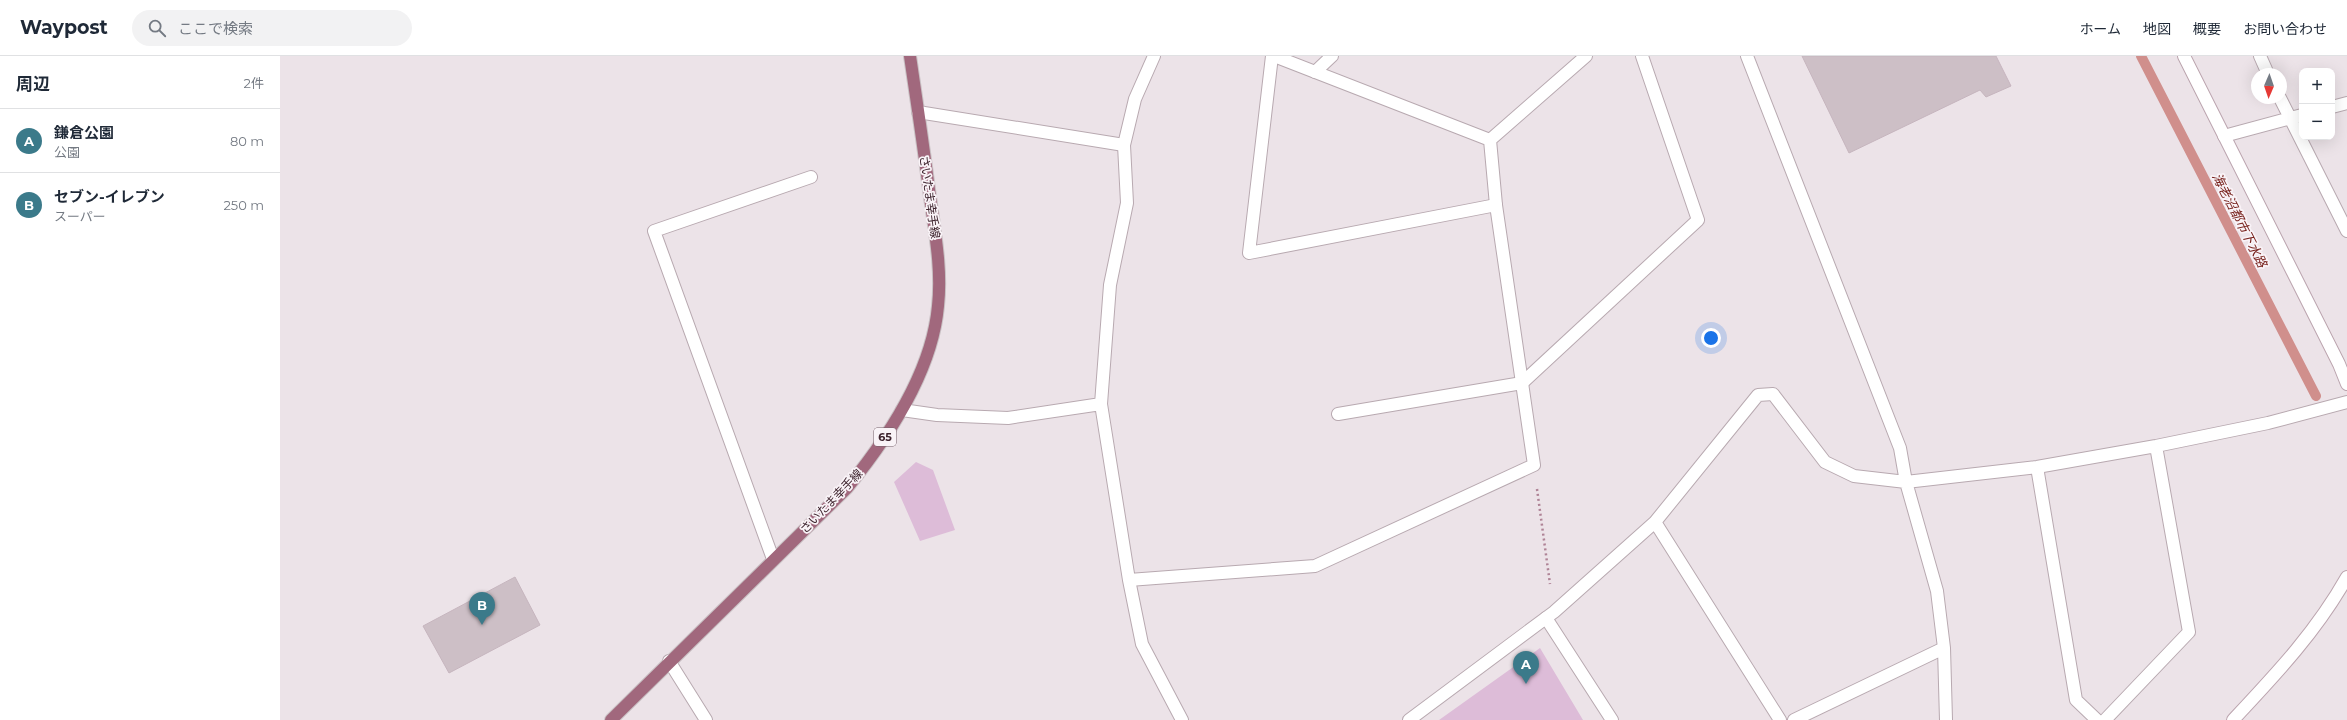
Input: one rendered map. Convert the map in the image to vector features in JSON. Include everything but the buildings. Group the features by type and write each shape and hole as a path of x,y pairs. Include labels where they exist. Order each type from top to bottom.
{"main road":[{"name":"さいたま幸手線","path":"611,720 669,661 847,488 874,455 902,410 919,375 930,343 938,307 938,258 910,56"}],"street":[{"path":"1154,56 1135,99 1124,145 1126,203 1110,286 1101,404 1129,580 1142,644 1182,720"},
{"path":"1490,140 1273,56 1249,253 1496,205"},
{"path":"1315,72 1332,56"},
{"path":"1490,140 1586,56"},
{"path":"1338,414 1522,383 1698,220 1642,56"},
{"path":"1747,56 1900,448 1906,482 1937,591 1944,648 1946,720"},
{"path":"2184,56 2339,364 2347,384"},
{"path":"2260,56 2265,68"},
{"path":"2335,106 2347,103"},
{"path":"2283,104 2347,232"},
{"path":"918,112 1124,145"},
{"path":"2224,136 2299,116"},
{"path":"1129,580 1314,566 1534,465 1496,205 1490,140"},
{"path":"773,559 654,231 811,177"},
{"path":"1409,720 1550,615 1655,522 1758,395 1773,394 1825,462 1854,476 1906,482 2037,467 2156,446 2268,423 2347,402"},
{"path":"902,410 937,415 1008,418 1101,404"},
{"path":"2105,720 2189,632 2156,446"},
{"path":"2037,467 2076,700 2097,720"},
{"path":"1655,522 1780,720"},
{"path":"2233,720 2298,649 2328,610 2347,577"},
{"path":"1550,615 1612,720"},
{"path":"1794,720 1944,648"},
{"path":"669,661 706,720"}],"path":[{"path":"1534,465 1550,615"}],"shaded area":[{"path":"916,462 933,470 955,530 920,541 894,482"},
{"path":"1540,648 1583,720 1439,720"}],"waterway":[{"name":"海老沼都市下水路","path":"2141,56 2316,396"}],"place":[{"name":"セブン-イレブン","path":"482,625"},
{"name":"鎌倉公園","path":"1526,684"}]}
